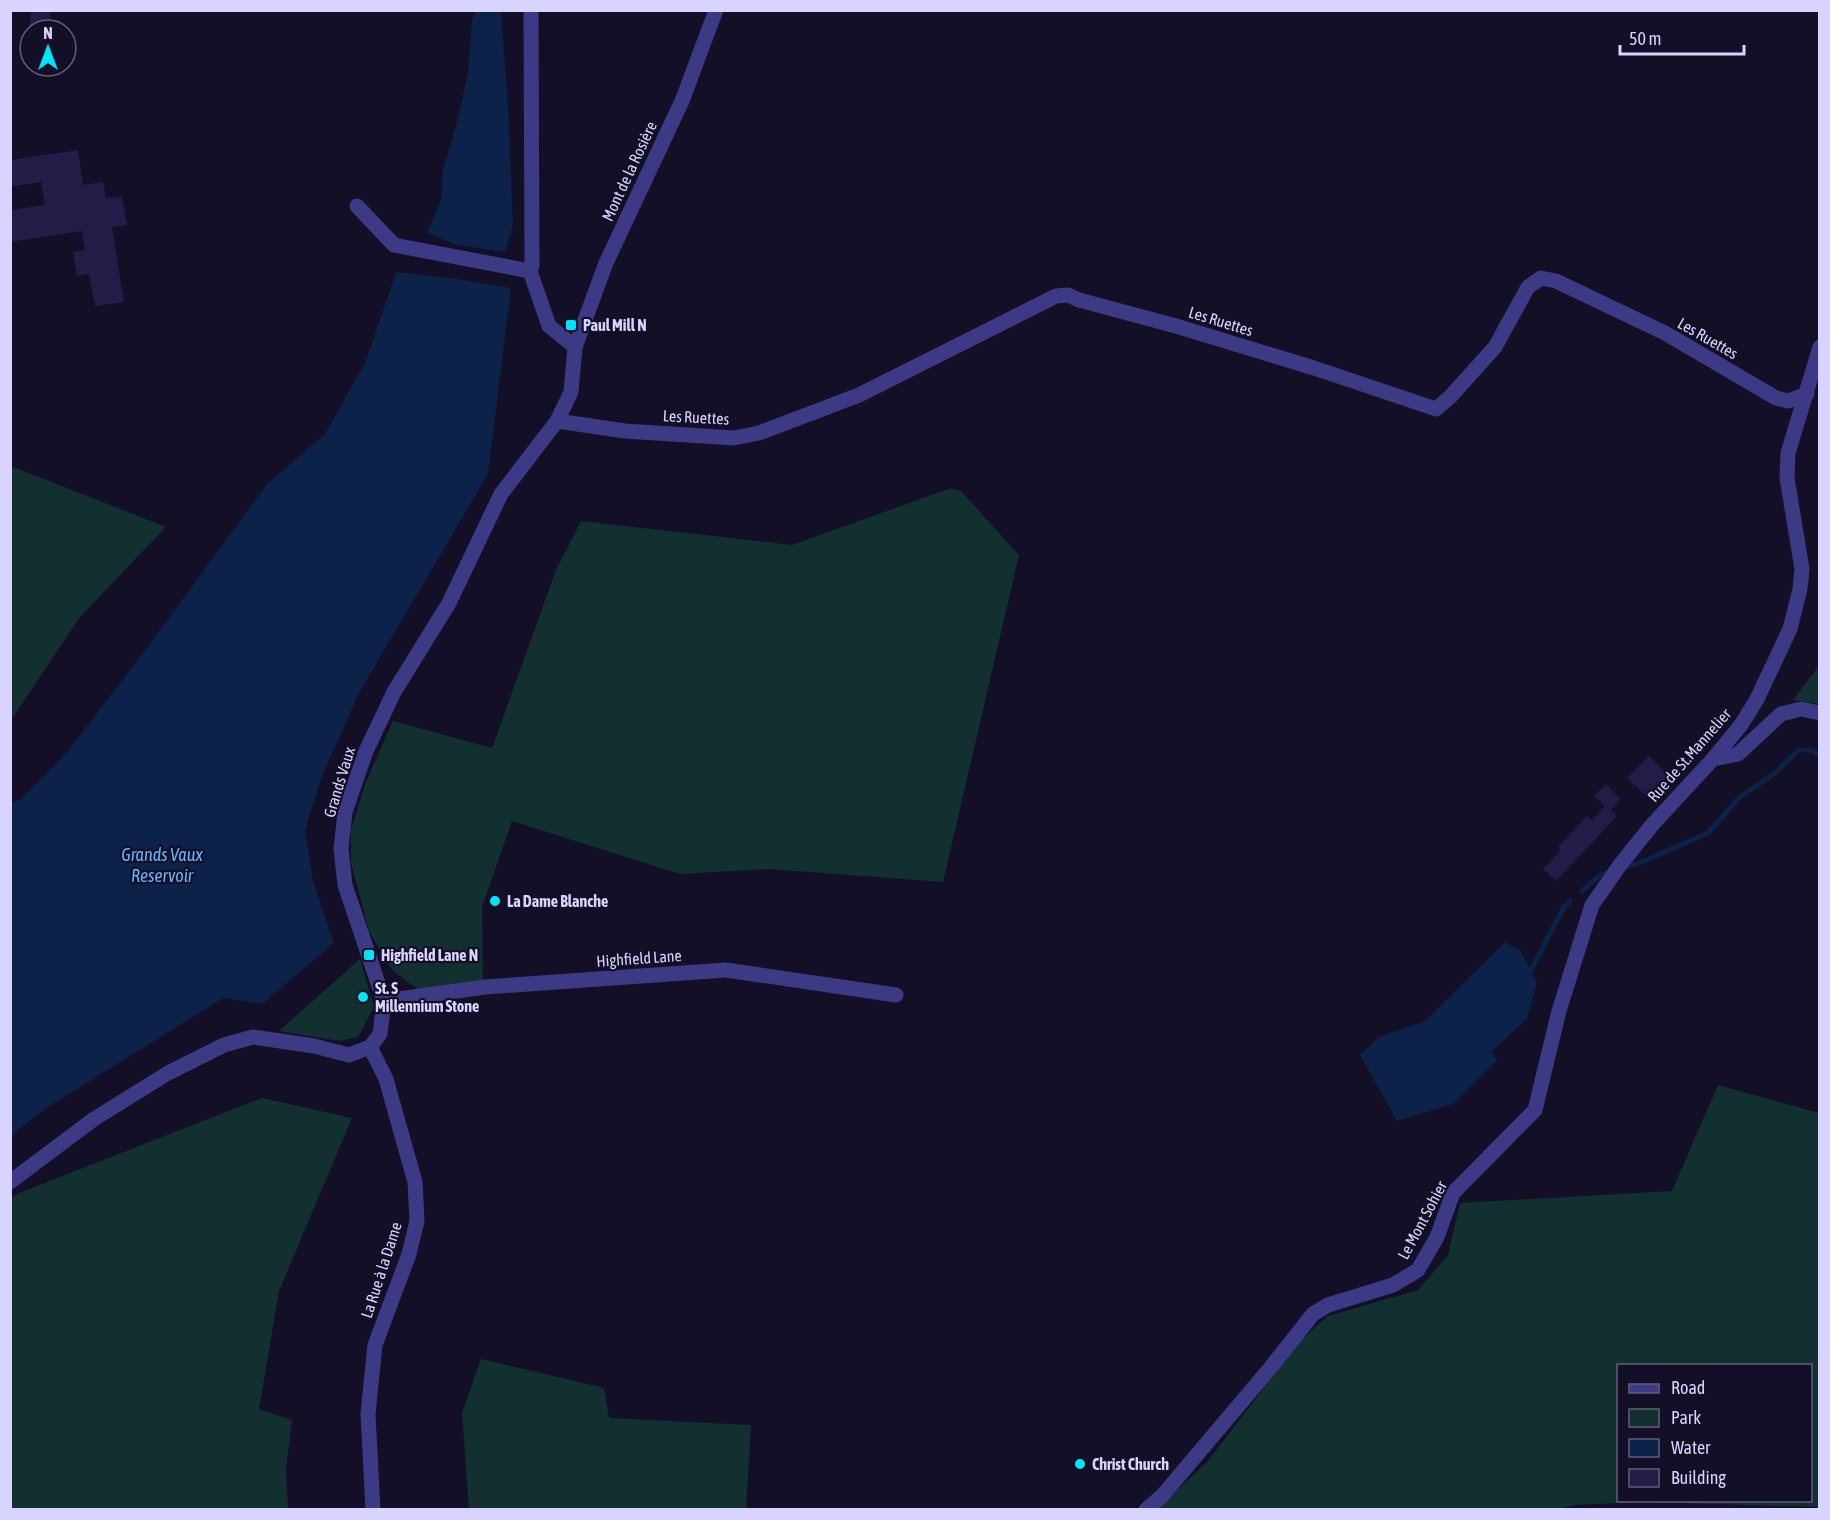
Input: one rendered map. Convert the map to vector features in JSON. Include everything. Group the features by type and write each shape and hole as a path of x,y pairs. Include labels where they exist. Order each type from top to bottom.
{"street":[{"path":"531,10 532,266 530,271 549,326 575,347"},
{"name":"Mont de la Rosière","path":"575,347 606,263 682,102 716,10"},
{"path":"357,206 394,245 530,271"},
{"name":"Les Ruettes","path":"557,421 625,431 734,438 759,433 859,395 1056,296 1068,295 1314,368 1436,409 1450,398 1495,346 1528,288 1541,278 1556,281 1665,333 1776,398 1788,401 1807,394"},
{"name":"Grands Vaux","path":"370,1047 380,1034 384,1001 345,885 341,849 345,812 366,751 394,692 448,603 501,494 557,421 571,392 575,347"},
{"name":"Rue de St.Mannelier","path":"1620,865 1652,825 1741,725 1757,699 1790,629 1800,589 1802,569 1787,478 1788,453 1820,347"},
{"path":"1713,759 1738,754 1781,714 1801,709 1820,713"},
{"name":"Le Mont Sohier","path":"1146,1509 1162,1496 1206,1445 1272,1367 1312,1314 1328,1305 1393,1285 1418,1270 1437,1237 1453,1193 1535,1110 1559,1011 1592,905 1620,865"},
{"name":"Highfield Lane","path":"384,1001 485,987 726,970 896,995"},
{"path":"10,1182 94,1119 168,1074 224,1045 253,1037 349,1054 370,1047"},
{"name":"La Rue à la Dame","path":"370,1047 386,1078 415,1182 417,1221 409,1254 375,1345 368,1414 373,1509"}],"green space":[{"path":"11,466 166,527 80,617 11,720"},
{"path":"951,488 962,492 1019,555 943,882 769,869 680,874 512,821 482,907 483,980 417,989 392,970 369,931 351,863 351,829 366,782 393,721 492,748 556,570 581,521 792,545"},
{"path":"1819,666 1819,704 1793,700"},
{"path":"360,959 374,1007 358,1037 340,1041 279,1031"},
{"path":"1718,1085 1819,1113 1819,1507 1644,1502 1576,1505 1553,1510 1156,1510 1208,1461 1300,1341 1328,1316 1418,1290 1448,1255 1460,1203 1672,1191"},
{"path":"262,1098 352,1118 279,1291 259,1409 292,1420 286,1469 288,1509 11,1509 11,1198"},
{"path":"481,1359 604,1388 609,1418 751,1425 746,1509 469,1509 462,1413"}],"water":[{"path":"476,11 501,11 513,225 505,252 457,245 427,233 441,200 443,169 457,123 468,71 472,19"},
{"name":"Grands Vaux Reservoir","path":"396,272 511,288 488,474 359,693 322,776 305,830 313,881 334,943 262,1004 223,998 45,1109 11,1136 11,803 21,799 68,751 267,484 325,434 366,361"},
{"path":"1505,942 1520,950 1537,982 1527,1019 1491,1052 1497,1060 1453,1104 1397,1121 1360,1055 1379,1037 1425,1021"}],"building":[{"path":"31,10 51,10 50,18 30,18"},
{"path":"78,150 83,185 103,182 106,198 122,196 127,225 112,227 124,302 95,306 89,274 77,276 73,252 85,250 82,231 10,242 10,210 45,205 41,182 10,187 10,160"},
{"path":"1649,756 1669,776 1648,798 1627,778"},
{"path":"1606,784 1621,799 1611,810 1617,816 1556,881 1543,869 1561,850 1558,847 1587,816 1592,820 1605,806 1594,796"}],"waterway":[{"path":"1627,867 1708,833 1739,798 1775,773 1799,750 1812,750 1820,756"},
{"path":"1582,891 1599,876 1610,872"},
{"path":"1531,970 1564,907 1570,901"}],"place":[{"name":"Paul Mill N","path":"571,325"},
{"name":"La Dame Blanche","path":"495,901"},
{"name":"Highfield Lane N","path":"369,955"},
{"name":"St. S Millennium Stone","path":"363,997"},
{"name":"Christ Church","path":"1080,1464"}]}
